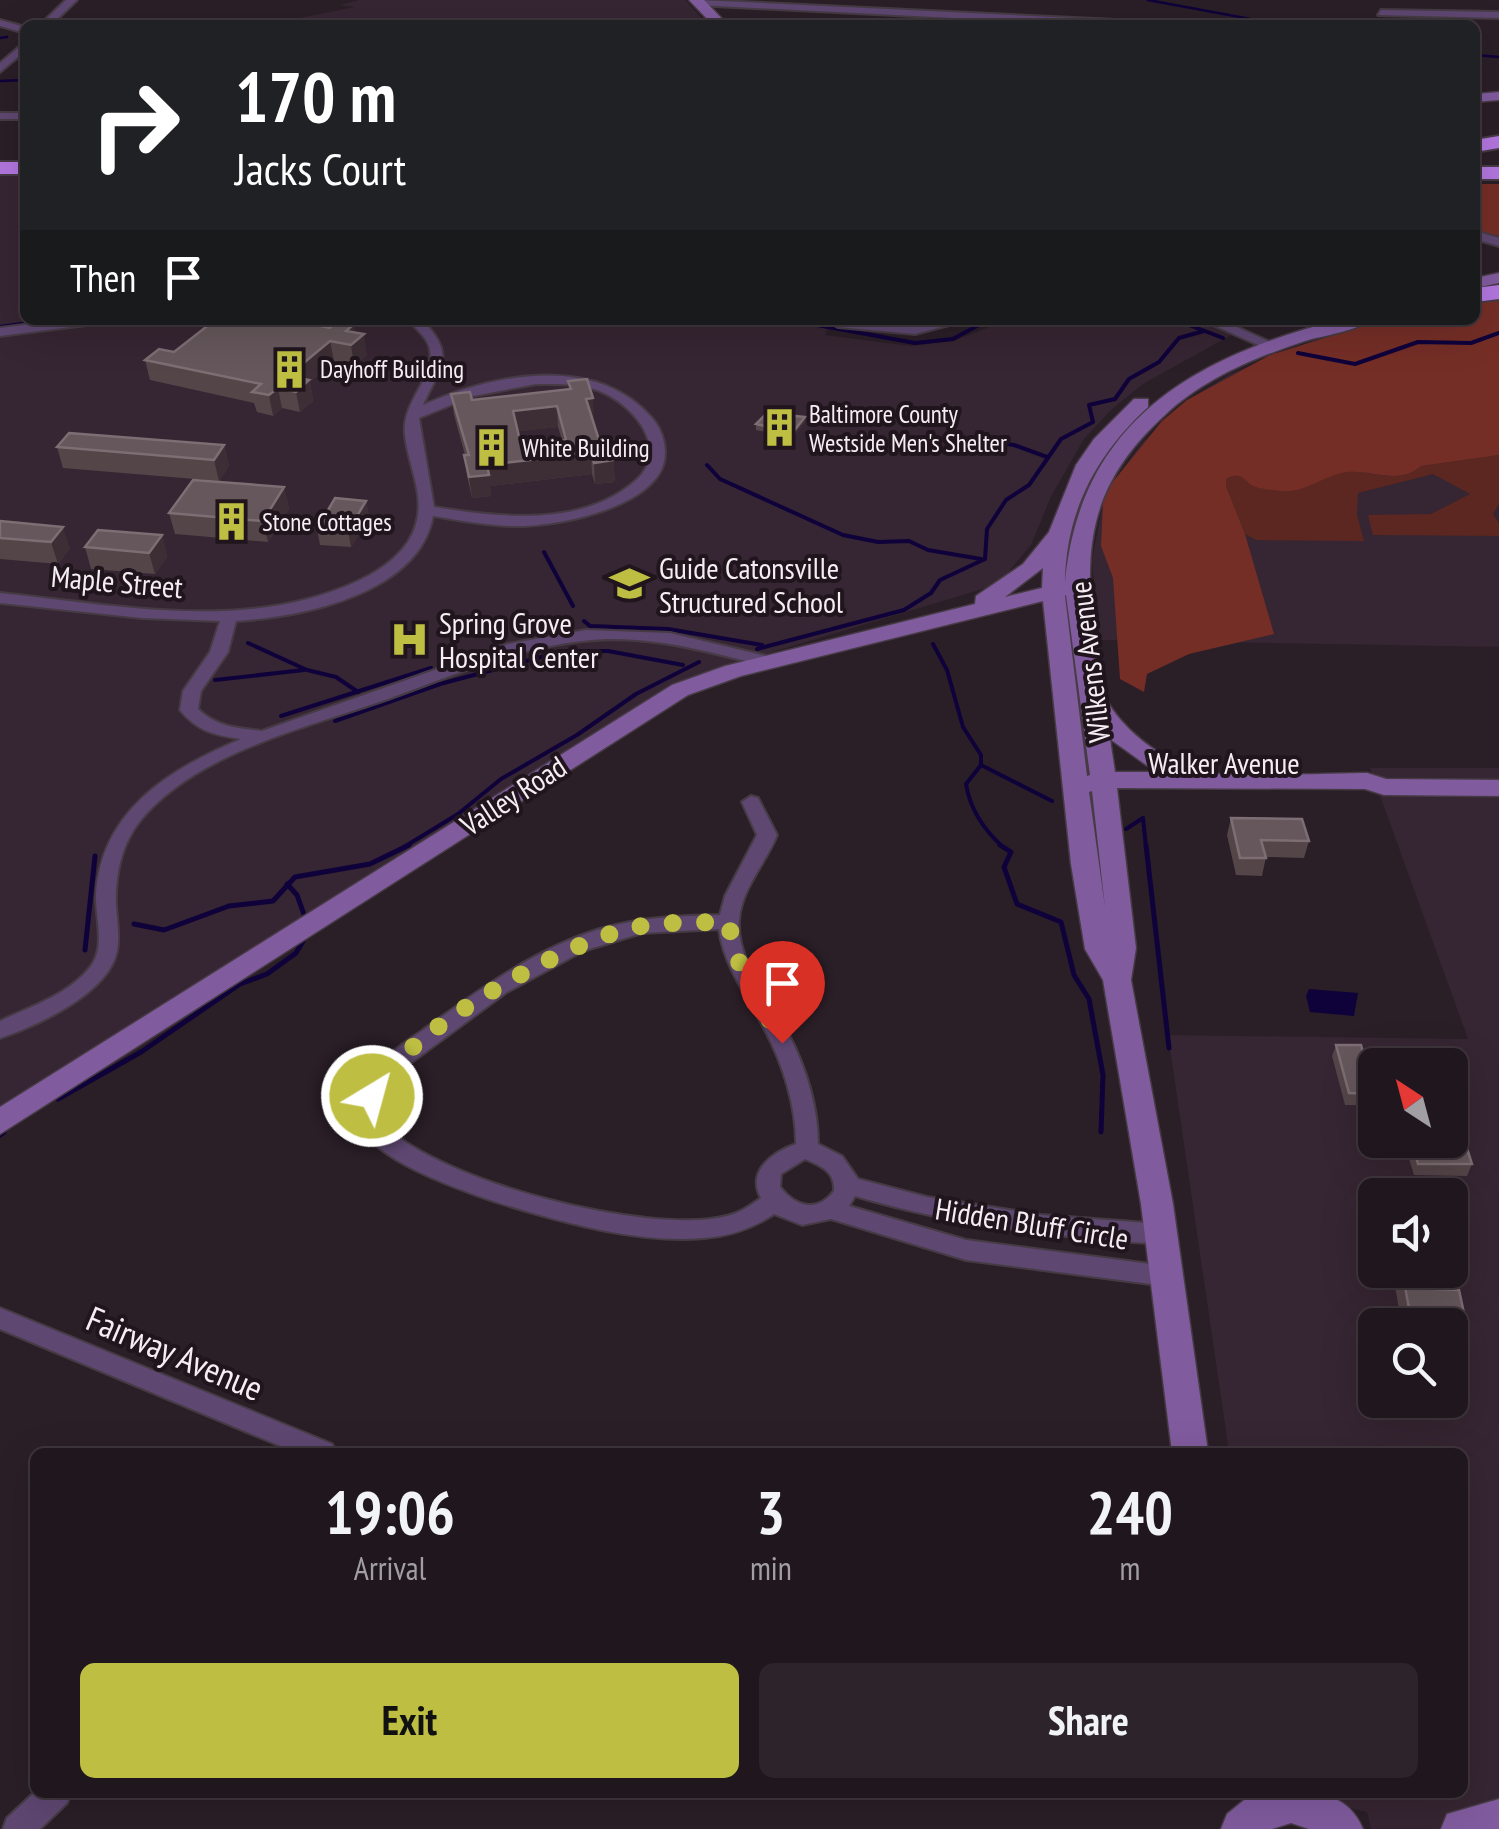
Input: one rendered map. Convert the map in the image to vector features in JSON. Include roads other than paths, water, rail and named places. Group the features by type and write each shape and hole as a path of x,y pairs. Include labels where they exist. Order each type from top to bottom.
{"main road":[{"path":"698,2 716,20"},
{"name":"Wilkens Avenue","path":"1094,787 1058,639 1052,592 1056,536 1077,479 1108,434 1179,374 1301,325"},
{"name":"Wilkens Avenue","path":"1189,1448 1161,1234 1117,980 1099,950 1084,864 1094,787 1091,683 1076,586 1088,509 1128,440 1197,382 1264,342 1338,325"},
{"path":"924,625 1000,593 1031,569 1056,536"},
{"name":"Valley Road","path":"0,1122 654,705 708,679 1076,586"},
{"path":"924,625 1012,612 1037,618 1058,639"},
{"path":"1091,683 1118,736 1148,759 1196,780"},
{"name":"Walker Avenue","path":"1094,787 1196,780 1367,781 1384,788"},
{"name":"Walker Avenue","path":"1094,787 1371,793 1384,788 1499,788"},
{"path":"1244,1815 1281,1802 1332,1816"},
{"path":"1462,1829 1499,1820"}],"street":[{"path":"50,20 72,0"},
{"path":"698,2 1058,20"},
{"path":"1381,13 1499,15"},
{"path":"0,69 20,50"},
{"path":"0,332 55,325"},
{"path":"411,416 463,392 531,380 595,387 626,401 649,422 656,436 656,459 642,485 588,511 526,521 426,510 411,416 439,357 436,344 419,325"},
{"path":"860,325 915,330 938,325"},
{"path":"1222,325 1264,342"},
{"path":"433,374 463,392"},
{"name":"Maple Street","path":"0,598 229,618 298,611 369,584 388,572 412,548 424,525 426,510"},
{"path":"229,618 219,652 192,691 189,710 216,730 263,737"},
{"path":"0,1030 63,998 100,968 109,935 106,878 127,821 183,774 263,737 540,641 626,634 670,638 770,662"},
{"path":"705,647 712,660 708,679"},
{"path":"728,922 630,928 542,962 472,1006 401,1057 380,1078 372,1096 376,1130 403,1154 555,1210 596,1220 718,1228 751,1217 774,1201 767,1179 772,1167 782,1158 807,1149 805,1118 782,1043 737,958 728,922 740,887 767,834 751,802"},
{"name":"Hidden Bluff Circle","path":"807,1149 830,1156 842,1167 848,1185 911,1205 1039,1228 1161,1234"},
{"path":"832,1210 843,1201 848,1185"},
{"name":"Hidden Bluff Circle","path":"774,1201 794,1214 819,1215 832,1210 966,1250 1166,1276"},
{"name":"Fairway Avenue","path":"0,1318 313,1448"},
{"path":"18,1829 50,1798"}],"waterway":[{"path":"1148,0 1256,20"},
{"path":"0,38 7,37"},
{"path":"1480,55 1499,57"},
{"path":"0,81 20,80"},
{"path":"0,327 20,324"},
{"path":"817,325 915,343 953,339 979,325"},
{"path":"1189,325 1223,338"},
{"path":"757,649 904,610 931,593 940,580 985,559 987,529 1006,500 1029,485 1061,439 1093,422 1089,405 1115,399 1129,379 1159,362 1179,338 1204,331"},
{"path":"1298,353 1355,364 1418,342 1471,343 1499,333"},
{"path":"973,439 1014,445 1047,457"},
{"path":"707,465 720,479 843,535 878,542 909,541 928,550 981,559"},
{"path":"544,552 573,606"},
{"path":"584,621 590,626 668,629 762,645"},
{"path":"248,643 307,670 336,677 357,692"},
{"path":"933,644 947,670 963,727 981,755 981,765"},
{"path":"335,721 440,684 564,651 608,651 683,665"},
{"path":"404,847 458,814 501,779 577,735 636,694 699,662"},
{"path":"357,692 431,668"},
{"path":"215,680 304,670"},
{"path":"281,716 357,692"},
{"path":"981,765 1052,801"},
{"path":"981,765 966,784 974,810 1003,847"},
{"path":"1126,829 1143,818 1146,847"},
{"path":"288,885 295,877 370,864 409,845"},
{"path":"1146,845 1169,1048"},
{"path":"1003,847 1011,852 1004,867 1017,904 1061,922 1074,975 1089,999 1103,1075 1101,1132"},
{"path":"85,950 95,856"},
{"path":"134,924 164,930 229,906 273,901 288,885"},
{"path":"288,885 297,895 306,920"},
{"path":"58,1099 141,1052 240,984 267,974 296,953 306,936"},
{"path":"0,1135 4,1132"}],"place":[{"name":"Dayhoff Building","path":"290,369"},
{"name":"Baltimore County Westside Men's Shelter","path":"779,428"},
{"name":"White Building","path":"492,448"},
{"name":"Stone Cottages","path":"232,522"},
{"name":"Guide Catonsville Structured School","path":"629,584"},
{"name":"Spring Grove Hospital Center","path":"409,639"}]}
